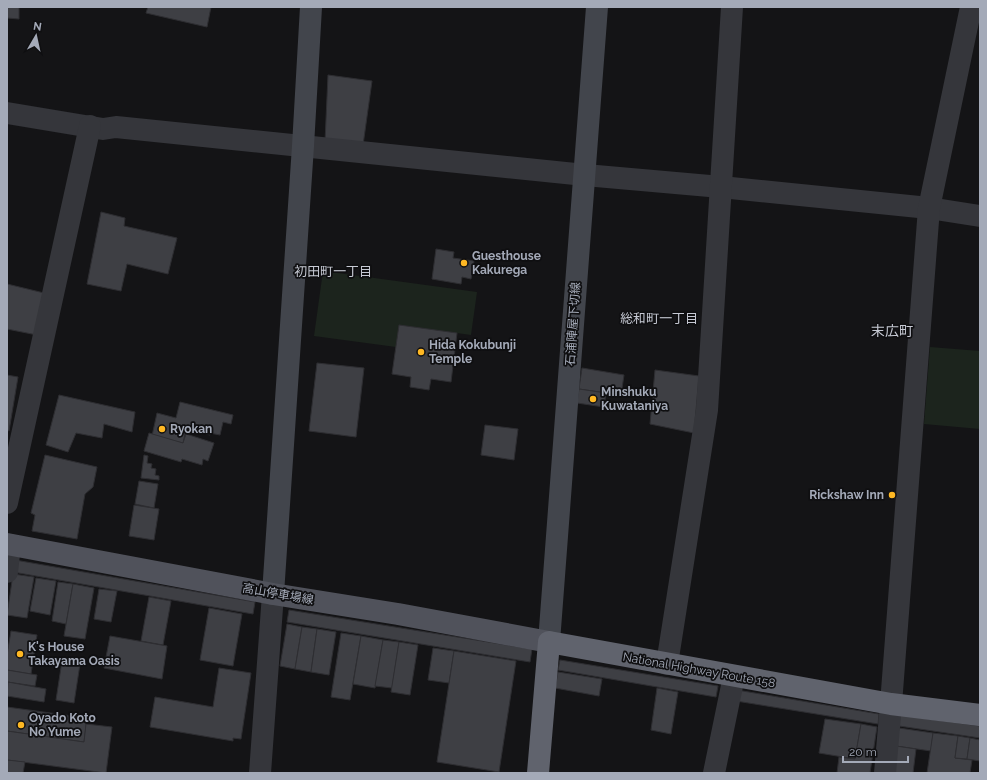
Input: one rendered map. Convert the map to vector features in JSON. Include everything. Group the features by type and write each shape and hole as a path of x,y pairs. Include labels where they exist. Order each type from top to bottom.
{"highway":[{"name":"National Highway Route 158","path":"549,642 891,704 980,715"},
{"path":"538,773 549,642"}],"main road":[{"path":"273,594 311,7"},
{"name":"石浦陣屋下切線","path":"549,642 597,7"},
{"name":"高山停車場線","path":"9,544 273,594 398,614 549,642"}],"street":[{"path":"667,664 707,410 732,7"},
{"path":"885,773 929,208 971,7"},
{"path":"7,113 103,129 116,127 585,175 721,187 929,208 980,216"},
{"path":"7,504 90,126"},
{"path":"7,572 9,544"},
{"path":"260,773 273,594"},
{"path":"714,773 734,676"}],"shaded area":[{"path":"323,271 477,292 471,335 399,325 396,347 314,336"},
{"path":"930,347 980,351 980,429 924,424"}],"building":[{"path":"7,7 19,7 19,19 7,18"},
{"path":"148,7 211,7 207,27 146,13"},
{"path":"328,75 372,81 363,145 325,142"},
{"path":"101,212 125,218 124,226 177,238 168,274 127,264 121,291 87,284"},
{"path":"436,249 454,252 453,258 474,261 471,279 462,277 461,284 432,279"},
{"path":"7,284 44,293 37,335 7,329"},
{"path":"399,325 457,333 451,382 431,379 429,390 410,387 411,377 392,374"},
{"path":"317,363 364,368 356,437 309,431"},
{"path":"582,368 624,375 621,395 579,389"},
{"path":"655,370 699,376 694,433 650,424"},
{"path":"7,375 18,377 9,431 7,430"},
{"path":"579,389 606,393 604,407 577,403"},
{"path":"59,395 135,412 132,432 104,424 102,438 76,433 68,452 46,445"},
{"path":"180,402 233,415 231,424 223,422 220,435 210,433 210,435 186,429 183,443 152,436 157,413 176,418"},
{"path":"485,425 518,429 514,460 481,455"},
{"path":"149,433 183,443 186,434 214,443 208,461 203,459 202,465 182,459 181,462 144,451"},
{"path":"45,455 97,467 93,487 85,494 77,539 32,531 35,515 31,513"},
{"path":"144,455 148,456 147,463 152,464 151,468 156,469 155,475 159,476 159,480 141,478"},
{"path":"139,481 158,484 154,508 135,504"},
{"path":"134,505 159,509 154,540 129,536"},
{"path":"15,560 255,602 253,614 13,572"},
{"path":"13,574 34,577 27,618 7,615"},
{"path":"36,578 56,581 50,615 30,611"},
{"path":"58,582 73,584 66,624 52,621"},
{"path":"73,584 94,588 85,639 64,636"},
{"path":"99,589 117,591 111,622 94,619"},
{"path":"149,597 171,601 163,645 141,641"},
{"path":"209,608 242,614 233,666 200,660"},
{"path":"289,610 532,649 530,662 287,622"},
{"path":"287,624 302,627 295,669 280,666"},
{"path":"302,627 317,629 311,672 295,669"},
{"path":"317,629 336,632 329,675 311,672"},
{"path":"11,631 37,635 31,674 7,670 7,655"},
{"path":"341,633 361,636 350,700 331,697"},
{"path":"110,636 167,646 162,679 104,668"},
{"path":"361,636 383,640 375,688 353,684"},
{"path":"383,640 399,642 392,688 375,686"},
{"path":"399,642 418,645 410,695 391,692"},
{"path":"433,648 454,651 449,683 428,680"},
{"path":"454,651 516,661 499,772 437,762"},
{"path":"560,660 718,686 716,697 558,670"},
{"path":"62,661 80,664 74,703 56,700"},
{"path":"219,668 251,673 241,739 233,738 233,741 150,727 155,697 213,707"},
{"path":"7,670 37,675 35,686 7,682"},
{"path":"558,672 602,679 599,696 555,688"},
{"path":"8,682 46,689 44,702 7,696"},
{"path":"657,688 678,692 671,734 651,730"},
{"path":"737,690 879,714 878,724 736,701"},
{"path":"7,707 87,718 84,742 7,731"},
{"path":"900,715 980,726 980,738 899,726"},
{"path":"825,719 861,724 855,759 819,753"},
{"path":"86,724 112,727 106,773 7,760 7,731 84,742"},
{"path":"861,724 877,727 870,773 837,773 839,757 855,759"},
{"path":"899,728 933,733 931,751 896,746"},
{"path":"933,733 958,736 955,758 972,760 970,773 927,773"},
{"path":"958,736 970,738 967,759 955,758"},
{"path":"970,738 980,740 980,761 967,759"},
{"path":"896,746 916,749 913,773 892,773"},
{"path":"7,760 25,762 23,773 7,773"}],"place":[{"name":"Guesthouse Kakurega","path":"464,263"},
{"name":"Hida Kokubunji Temple","path":"421,352"},
{"name":"Minshuku Kuwataniya","path":"593,399"},
{"name":"Ryokan","path":"162,429"},
{"name":"Rickshaw Inn","path":"892,495"},
{"name":"K's House Takayama Oasis","path":"20,654"},
{"name":"Oyado Koto No Yume","path":"21,725"}],"district":[{"name":"初田町一丁目","path":"333,271"},
{"name":"総和町一丁目","path":"659,318"},
{"name":"末広町","path":"892,331"}]}
